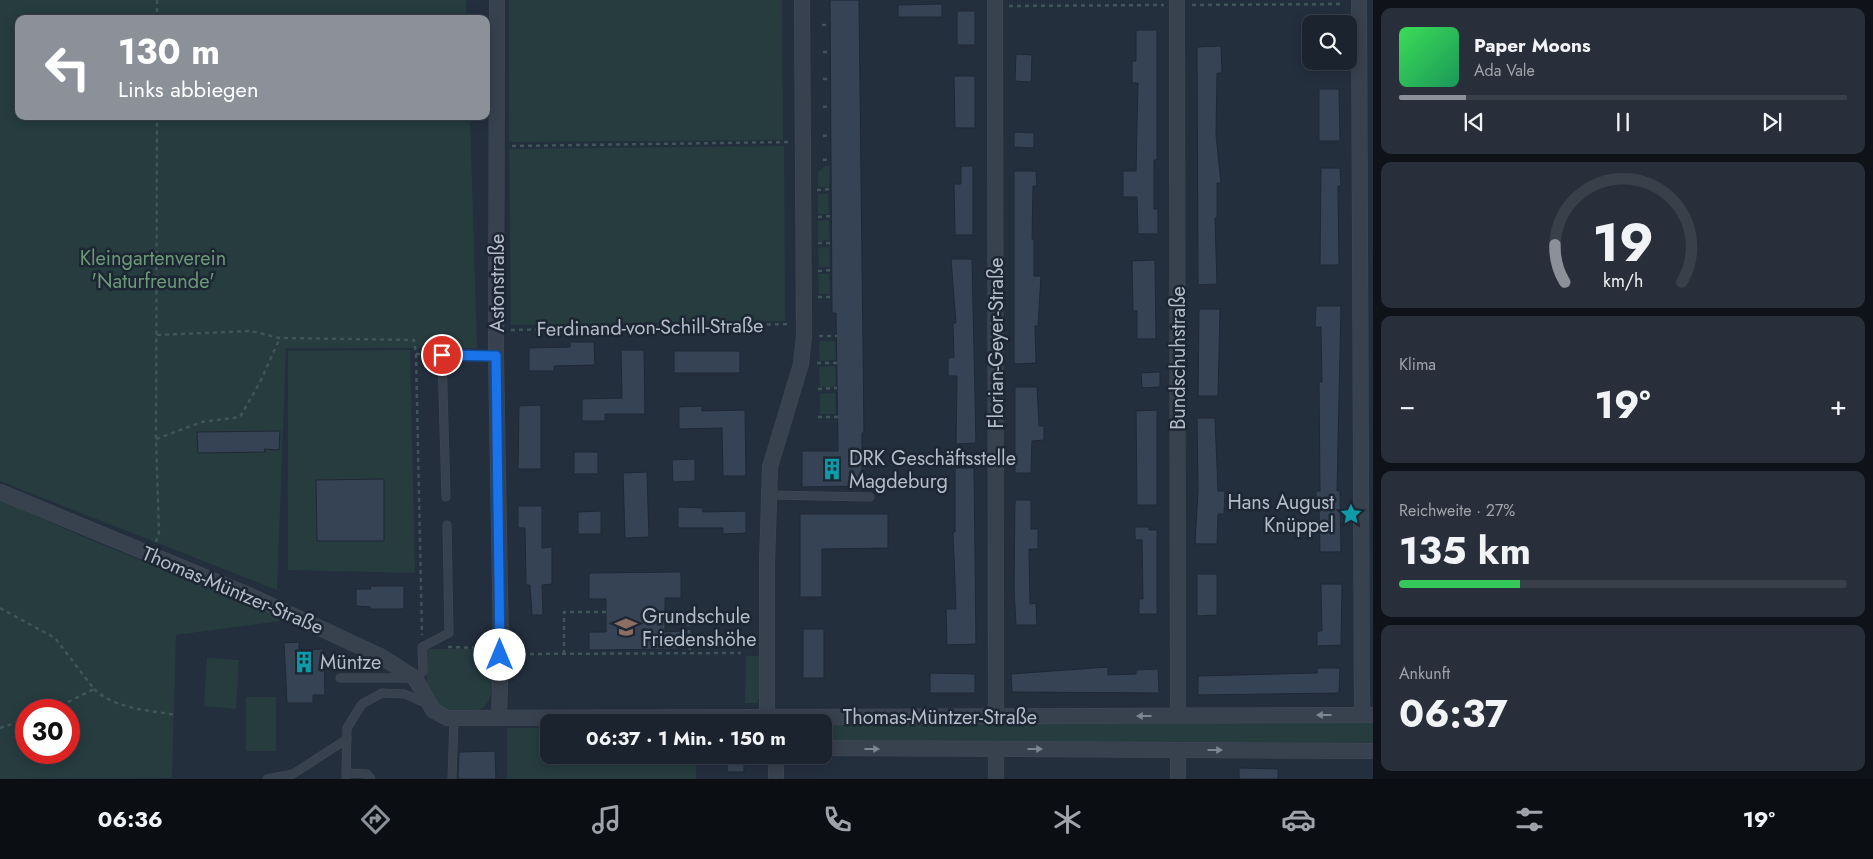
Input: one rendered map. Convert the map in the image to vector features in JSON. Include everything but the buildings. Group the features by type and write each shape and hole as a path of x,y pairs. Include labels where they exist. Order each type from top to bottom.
{"street":[{"name":"Astonstraße","path":"497,0 496,356 501,648 499,717"},
{"path":"768,714 769,495 774,450 801,364 804,323 802,0"},
{"name":"Florian-Geyer-Straße","path":"995,0 996,716"},
{"name":"Bundschuhstraße","path":"1177,0 1178,716"},
{"path":"1359,0 1367,715"},
{"name":"Thomas-Müntzer-Straße","path":"0,492 280,608 380,656 415,678 429,705 440,716 454,719 540,717"},
{"name":"Thomas-Müntzer-Straße","path":"832,719 996,716 1367,715"},
{"name":"Thomas-Müntzer-Straße","path":"832,748 1373,751"},
{"path":"996,749 996,779"},
{"path":"1178,750 1178,779"},
{"path":"776,764 776,779"}],"lane":[{"path":"446,497 442,355 496,356"},
{"path":"769,495 870,497"},
{"path":"340,678 415,678 423,672 422,647 449,633 448,525"},
{"path":"371,779 367,774 346,776 348,728 362,704 382,693 405,694 429,705"},
{"path":"452,779 454,719"},
{"path":"267,779 293,777 347,739"}],"path":[{"path":"157,0 157,15"},
{"path":"1198,5 1335,4"},
{"path":"1021,6 1155,5"},
{"path":"822,25 830,25"},
{"path":"823,52 830,52"},
{"path":"823,79 830,79"},
{"path":"822,107 830,106"},
{"path":"155,546 158,532 156,439 157,120"},
{"path":"823,136 831,135"},
{"path":"498,146 803,141"},
{"path":"823,160 831,159"},
{"path":"816,190 831,189"},
{"path":"816,217 832,216"},
{"path":"816,243 832,243"},
{"path":"816,271 832,270"},
{"path":"816,297 832,297"},
{"name":"Ferdinand-von-Schill-Straße","path":"496,330 804,323"},
{"path":"157,335 251,331 280,338 414,340 416,354 422,647 501,648"},
{"path":"817,336 836,336"},
{"path":"156,439 202,422 240,417 260,382 280,338"},
{"path":"416,354 442,355"},
{"path":"818,363 837,363"},
{"path":"818,389 837,388"},
{"path":"818,417 838,417"},
{"path":"0,608 55,638 94,689 104,699 116,704 176,715"},
{"path":"564,654 564,612 606,612"},
{"path":"665,613 688,613 690,653"},
{"path":"515,654 741,653"},
{"path":"74,699 94,689"},
{"path":"0,728 15,723"}],"green space":[{"name":"Kleingartenverein 'Naturfreunde'","path":"0,0 466,0 466,15 15,15 15,120 470,120 477,348 286,348 277,590 0,481"},
{"path":"509,0 782,0 783,140 509,142"},
{"path":"784,146 785,321 511,325 509,149"},
{"path":"825,166 830,166 829,187 818,187 818,172"},
{"path":"818,194 828,194 829,214 818,214"},
{"path":"829,220 829,240 818,241 818,221"},
{"path":"829,247 830,267 819,267 818,248"},
{"path":"818,274 829,274 830,294 819,294"},
{"path":"819,341 835,341 836,360 820,361"},
{"path":"410,350 415,573 288,570 288,351"},
{"path":"835,366 836,387 820,387 819,367"},
{"path":"835,393 836,414 820,414 820,394"},
{"path":"0,500 86,538 287,620 176,635 172,778 0,779"},
{"path":"427,649 492,649 492,680 488,702 482,708 472,712 458,712 438,708 427,690"},
{"path":"746,656 760,656 761,691 757,703 745,703"},
{"path":"207,658 239,660 236,709 204,706"},
{"path":"246,697 276,697 276,751 246,751"},
{"path":"832,722 1373,723 1373,744 832,743"},
{"path":"507,728 540,728 540,764 696,764 696,779 507,779"}],"place":[{"name":"DRK Geschäftsstelle Magdeburg","path":"832,469"},
{"name":"Hans August Knüppel","path":"1351,514"},
{"name":"Grundschule Friedenshöhe","path":"626,627"},
{"name":"Müntze","path":"304,662"}],"route":[{"path":"442,355 496,356 500,655"}]}
